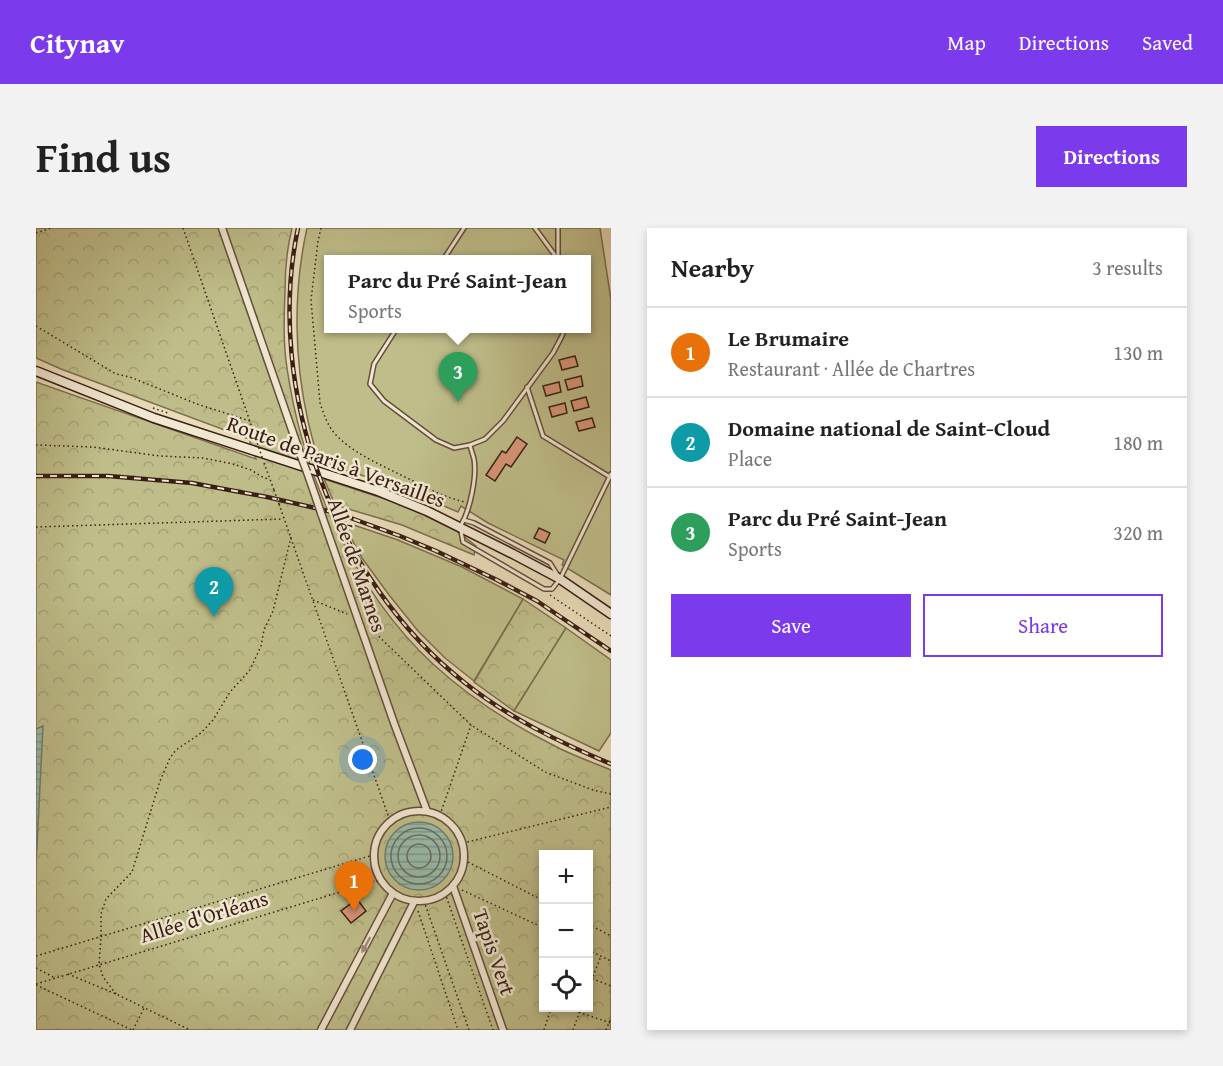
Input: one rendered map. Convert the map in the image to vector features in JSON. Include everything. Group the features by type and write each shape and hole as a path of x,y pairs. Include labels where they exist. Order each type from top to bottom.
{"main road":[{"name":"Route de Paris à Versailles","path":"36,371 154,418 378,491 462,523 560,579 611,614"}],"street":[{"name":"Allée de Marnes","path":"222,228 394,723 427,811"},
{"path":"427,811 440,816 454,827 463,843 464,860 461,874 445,893 432,900 414,902 393,893 380,880 373,855 379,834 390,821 407,812 427,811"},
{"name":"Tapis Vert","path":"453,886 503,1030"},
{"path":"321,1030 393,893"},
{"path":"350,1030 414,902"}],"lane":[{"path":"446,255 464,228"},
{"path":"535,228 554,255"},
{"path":"557,255 558,228"},
{"path":"394,333 374,364 370,384 384,400 436,440 454,448 485,439 503,421 553,353 563,333"},
{"path":"470,445 474,460 473,479 462,523 464,542 543,588 552,589 560,579 610,476 543,436 527,387"}],"path":[{"path":"36,233 51,228"},
{"path":"183,228 390,821"},
{"path":"321,228 311,300 320,403 325,419 336,435 358,453 454,500 469,502"},
{"path":"36,326 116,374 130,377 250,422"},
{"path":"36,446 93,447 160,456 203,458 233,464 270,479"},
{"path":"36,527 284,519"},
{"path":"116,994 103,977 99,964 101,914 106,899 132,872 165,766 170,758 176,750 201,733 213,720 230,692 250,670 273,611 291,537"},
{"path":"543,588 611,636"},
{"path":"313,600 358,617 471,725 545,772 593,790 611,794"},
{"path":"440,816 471,725"},
{"path":"463,843 611,807"},
{"name":"Allée d'Orléans","path":"36,957 373,855"},
{"path":"464,860 539,899"},
{"name":"Allée d'Orléans","path":"36,984 380,880"},
{"path":"453,886 539,926"},
{"path":"445,893 493,1030"},
{"path":"424,901 469,1030"},
{"path":"414,902 458,1030"},
{"path":"593,927 611,936"},
{"path":"593,952 611,961"},
{"path":"593,976 601,956"},
{"path":"36,968 56,978"},
{"path":"68,974 116,994 190,1030"},
{"path":"593,979 611,986"},
{"path":"36,984 133,1030 144,1007"},
{"path":"544,1030 550,1012"},
{"path":"573,1030 579,1012 610,1023"},
{"path":"606,1030 611,1018"}],"green space":[{"path":"36,228 292,228 286,267 284,330 294,408 319,489 356,566 379,602 405,635 433,664 461,687 490,709 537,737 611,770 611,1030 36,1030 36,382 256,459 249,439 36,358"},
{"path":"307,228 600,228 611,300 611,595 562,565 564,560 488,523 461,506 458,512 399,487 319,462 309,426 300,374 297,325 299,276"},
{"path":"324,479 397,503 453,528 476,546 474,555 402,525 335,505"},
{"path":"342,521 398,540 462,567 523,599 474,681 445,658 418,631 362,558"},
{"path":"523,599 566,628 514,711 474,682"},
{"path":"566,628 611,660 611,733 599,751 514,711"}],"water":[{"path":"43,726 36,867 36,729"},
{"path":"412,822 426,822 438,827 448,837 453,856 448,875 438,885 426,890 412,890 400,885 390,875 385,863 385,849 390,837 400,827"}],"building":[{"path":"575,356 578,366 562,370 559,360"},
{"path":"581,376 583,386 568,390 565,380"},
{"path":"559,382 561,392 546,396 543,386"},
{"path":"586,397 589,407 574,411 571,401"},
{"path":"565,403 567,413 552,417 549,407"},
{"path":"592,418 595,427 579,431 576,422"},
{"path":"517,437 527,444 511,467 506,464 495,481 486,475 502,451 506,453"},
{"path":"539,528 550,533 545,543 534,538"},
{"path":"357,899 366,911 351,923 341,911"}],"railway":[{"path":"298,228 290,290 291,353 302,416 320,478 346,537 379,592 419,641 465,683 499,707 535,728 611,764"},
{"path":"36,476 108,476 192,483 337,513 436,551 497,580 537,601 611,651"}],"place":[{"name":"Parc du Pré Saint-Jean","path":"458,402"},
{"name":"Domaine national de Saint-Cloud","path":"214,617"},
{"name":"Le Brumaire","path":"354,911"}]}
